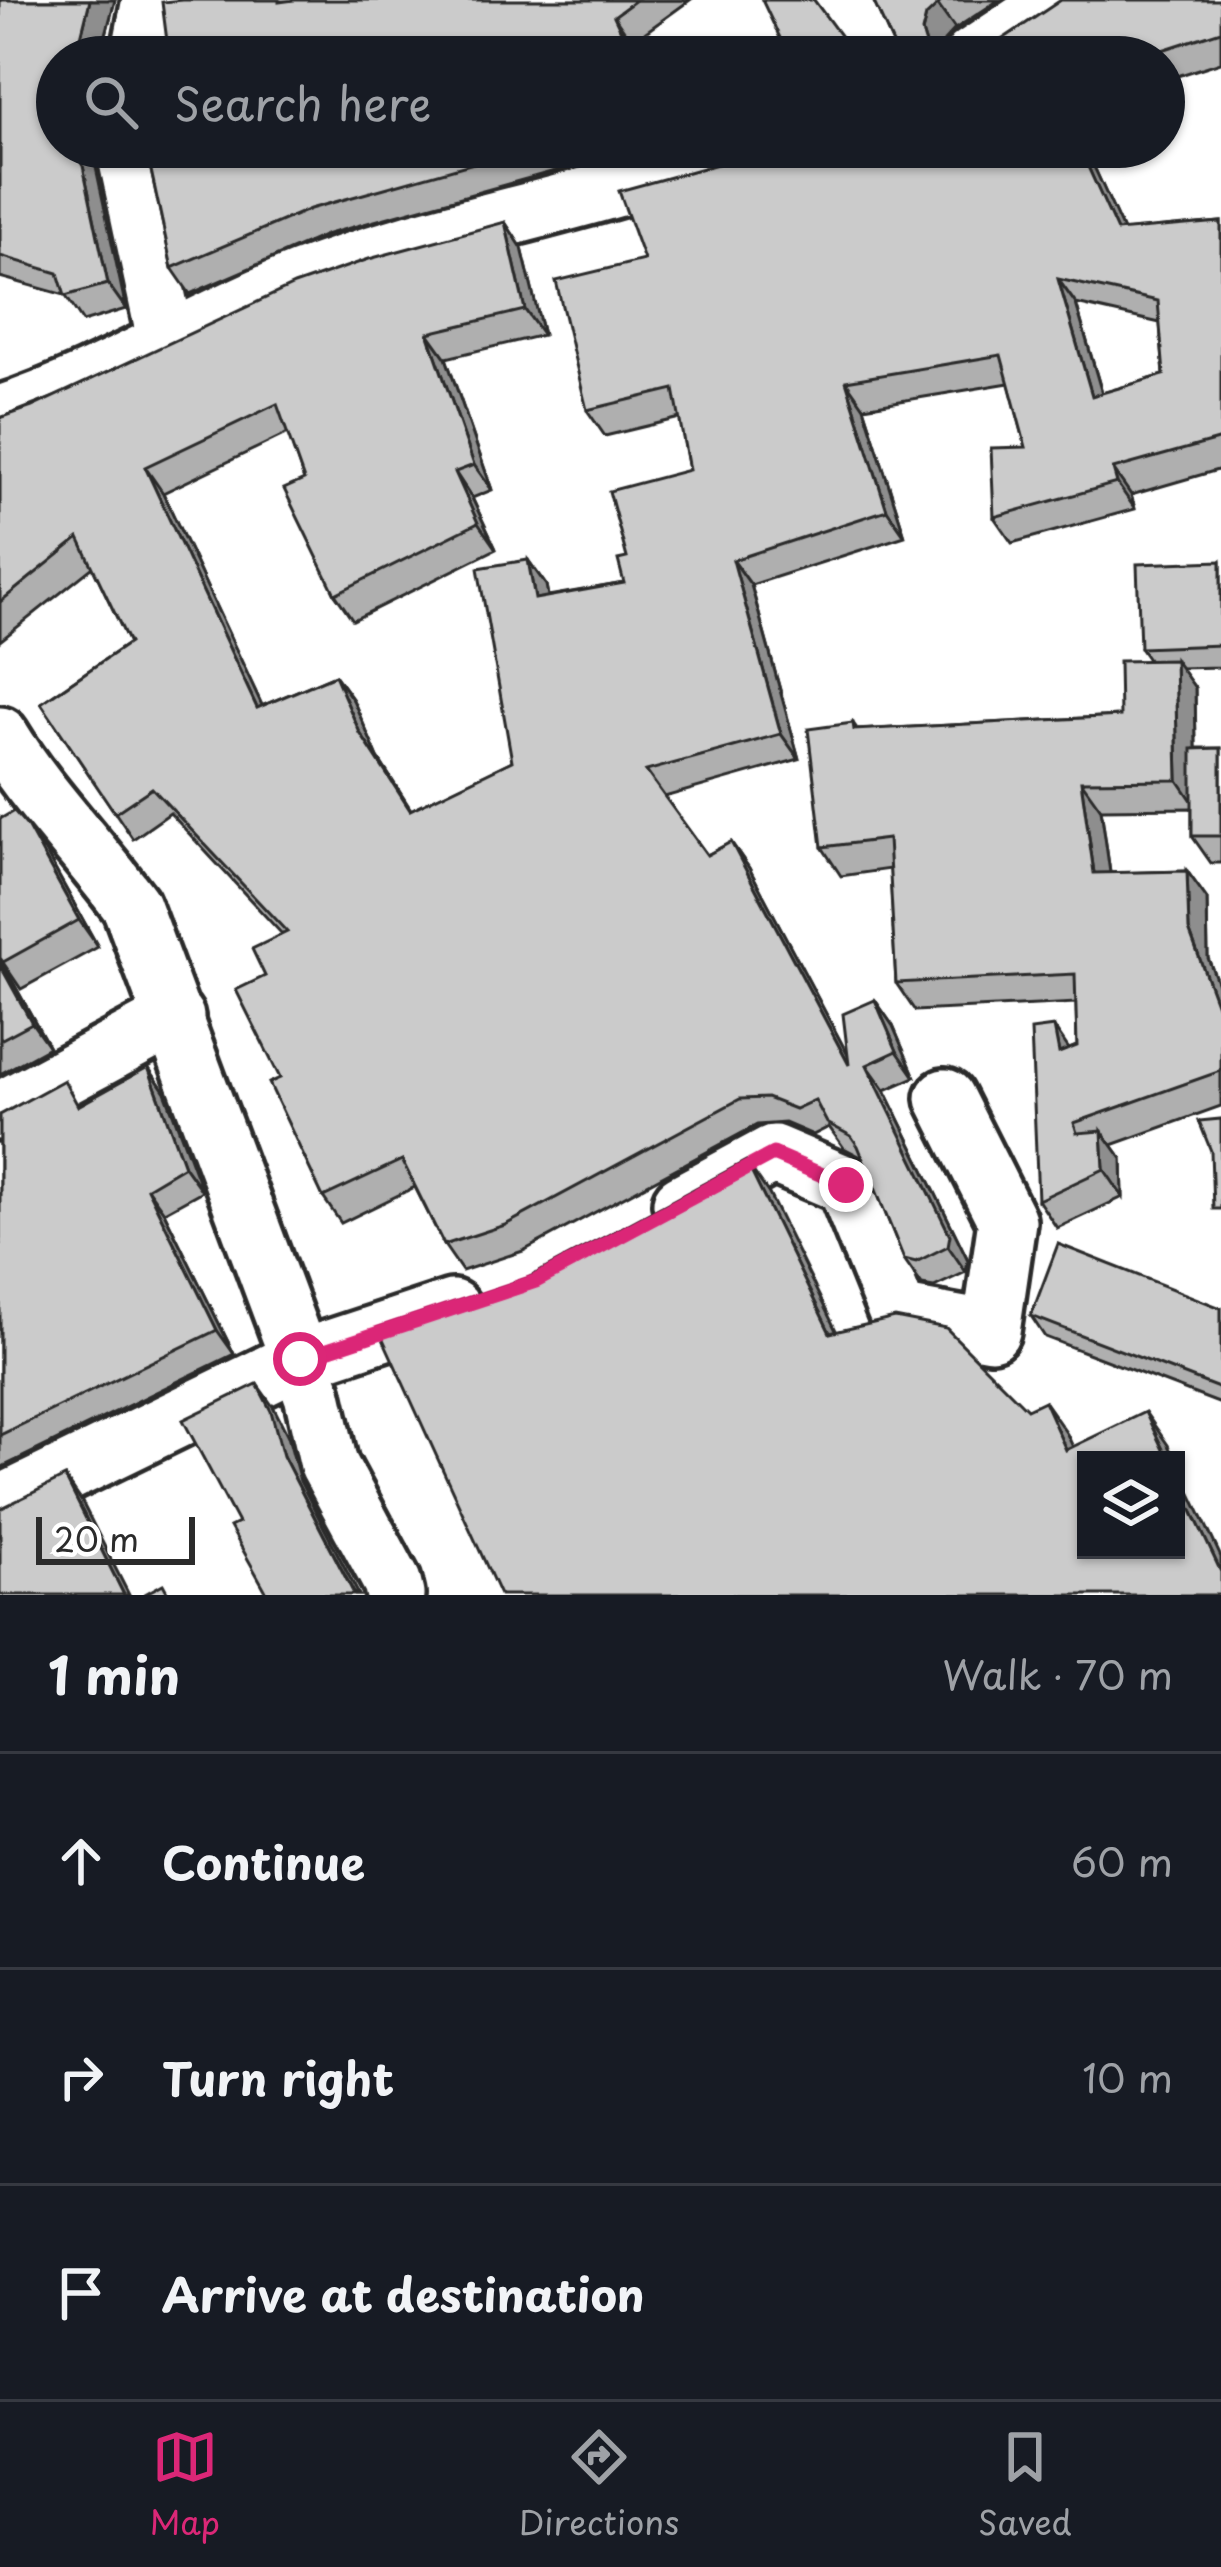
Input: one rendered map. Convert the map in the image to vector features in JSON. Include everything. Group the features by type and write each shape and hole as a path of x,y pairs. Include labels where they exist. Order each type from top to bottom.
{"street":[{"path":"144,36 151,0"},
{"path":"1005,36 1059,0"},
{"path":"129,168 167,344"},
{"path":"0,415 52,398 298,281 386,250 681,168"},
{"path":"9,770 86,845 131,906 314,1395 329,1466 392,1582 394,1595"},
{"path":"0,1111 176,1018"},
{"path":"634,1228 773,1154 846,1185 898,1314 991,1331 1007,1221 945,1098"},
{"path":"0,1505 300,1359 493,1295"}],"building":[{"path":"0,0 90,0 81,36 36,36 36,168 83,168 108,284 65,296 58,273 0,256"},
{"path":"636,0 614,16 623,36 166,36 162,2"},
{"path":"762,0 814,0 841,36 779,36"},
{"path":"873,0 943,0 926,16 923,36 889,36"},
{"path":"1061,0 1221,0 1221,31 1185,43 1185,36 1007,36"},
{"path":"151,168 456,168 310,209 172,268"},
{"path":"703,168 1088,168 1117,231 1221,222 1221,439 1113,469 1117,483 994,517 991,448 1026,447 1001,355 846,381 887,510 733,560 781,734 646,771 707,855 731,842 849,1065 843,1014 875,1000 897,1051 867,1065 950,1235 948,1246 916,1262 904,1259 858,1146 851,1136 827,1123 815,1100 795,1109 767,1098 740,1099 505,1225 444,1245 402,1160 323,1197 269,1083 280,1078 236,990 265,976 252,949 287,932 152,788 115,813 41,703 129,643 79,538 0,602 0,418 294,285 505,222 525,310 428,333 474,465 455,472 478,523 335,594 284,489 304,480 277,404 145,467 257,708 335,675 360,733 410,810 512,761 478,568 528,560 535,599 624,583 618,560 627,558 609,491 689,470 674,389 587,410 556,281 644,260 619,191","holes":["1058,279 1158,301 1164,375 1092,396"]},
{"path":"1221,561 1221,645 1140,648 1137,564"},
{"path":"1175,660 1178,780 1081,781 1094,873 1187,871 1189,930 1221,1016 1221,1071 1074,1123 1077,1133 1102,1131 1104,1169 1038,1200 1031,1030 1054,1027 1059,1053 1077,1046 1075,974 896,983 888,839 822,847 808,729 853,723 854,730 1120,716 1119,661"},
{"path":"1221,748 1221,836 1192,836 1192,749"},
{"path":"14,811 79,920 3,962 0,819"},
{"path":"0,965 32,1023 0,1040"},
{"path":"148,1067 184,1166 147,1188 217,1330 0,1435 0,1115 64,1080 78,1106"},
{"path":"1221,1119 1221,1209 1213,1209 1211,1151 1199,1121"},
{"path":"746,1161 830,1333 895,1318 946,1328 1027,1409 1044,1401 1066,1450 1145,1412 1164,1451 1077,1451 1077,1559 1185,1559 1185,1496 1221,1572 1221,1595 500,1595 378,1328 528,1278"},
{"path":"1058,1244 1221,1308 1221,1389 1031,1316"},
{"path":"257,1384 271,1411 283,1456 358,1595 268,1595 230,1527 238,1523 183,1420"},
{"path":"65,1477 124,1595 0,1595 0,1509"},
{"path":"163,1584 169,1595 143,1595"}],"route":[{"path":"300,1359 536,1281 773,1154 846,1185"}]}
